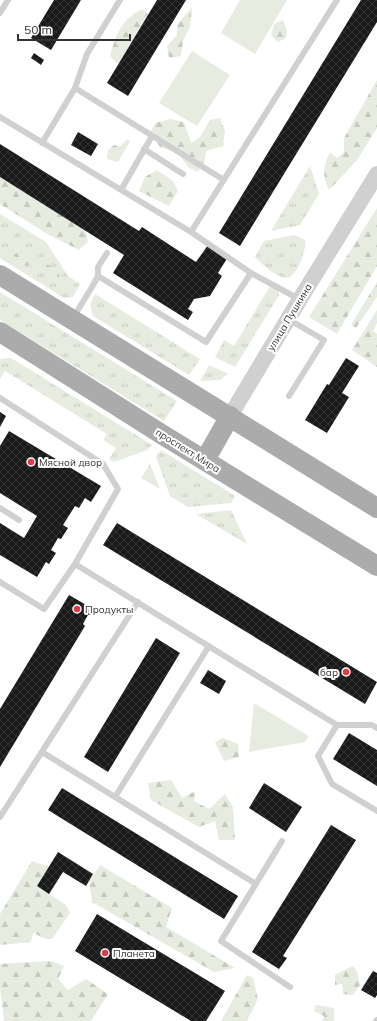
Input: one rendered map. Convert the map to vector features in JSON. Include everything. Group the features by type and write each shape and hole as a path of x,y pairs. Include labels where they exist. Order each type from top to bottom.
{"main road":[{"path":"0,275 377,508"},
{"name":"проспект Мира","path":"1,334 377,566"},
{"name":"улица Пушкина","path":"204,460 230,416"}],"street":[{"name":"улица Пушкина","path":"230,416 377,174"}],"lane":[{"path":"0,14 8,0"},
{"path":"42,143 75,88 87,54 120,0"},
{"path":"191,232 337,0"},
{"path":"75,88 224,180"},
{"path":"0,117 191,232 251,273 300,299"},
{"path":"121,190 152,136"},
{"path":"144,149 183,174"},
{"path":"72,319 98,276 98,267 107,253"},
{"path":"98,276 206,342 251,273"},
{"path":"288,319 324,340 289,396"},
{"path":"0,398 103,464 118,489 74,564 44,609 0,582"},
{"path":"0,508 19,520"},
{"path":"74,564 337,725 375,727 377,719"},
{"path":"0,817 138,602"},
{"path":"115,797 209,646"},
{"path":"337,725 318,756 332,784 377,811"},
{"path":"42,752 256,884"},
{"path":"282,841 221,941 290,987"}],"green space":[{"path":"240,0 287,0 255,54 221,33"},
{"path":"192,7 190,27 183,41 181,56 169,58 167,46 177,35 177,25"},
{"path":"142,9 148,14 118,64 110,56 117,34 129,18"},
{"path":"283,20 287,31 286,38 278,42 271,36 274,24"},
{"path":"192,51 230,75 197,126 159,103"},
{"path":"377,80 377,128 357,160 329,190 325,180 324,171 330,152 337,158 344,152 344,138"},
{"path":"220,118 225,131 223,146 206,151 205,160 198,172 189,168 178,153 160,147 150,133 155,123 170,119 184,122 191,143 200,137 210,120"},
{"path":"127,139 130,141 118,162 107,159 108,150 114,145 120,147"},
{"path":"310,166 319,194 300,225 271,231"},
{"path":"157,170 173,181 178,191 169,206 139,191 145,177"},
{"path":"0,177 86,231 88,242 79,250 49,235 0,204"},
{"path":"377,208 377,266 337,334 309,317"},
{"path":"0,214 46,242 68,276 80,284 73,297 64,298 0,258"},
{"path":"294,235 305,240 305,244 303,256 294,273 290,277 286,278 278,276 255,257 264,241"},
{"path":"22,249 58,271 60,278 48,277 29,265 22,266 14,255"},
{"path":"377,282 377,297 356,328 351,325"},
{"path":"272,283 278,288 279,295 235,367 215,357 224,340 234,346"},
{"path":"0,292 177,401 164,421 0,320"},
{"path":"95,294 200,359 189,375 93,316 90,304"},
{"path":"377,310 377,323 373,331 377,334 377,367 352,350"},
{"path":"11,358 152,445 147,450 114,462 109,459 116,448 103,440 107,434 5,371 0,379 0,359"},
{"path":"209,365 228,374 220,380 200,381"},
{"path":"161,450 235,496 231,503 188,507 170,496 156,457"},
{"path":"150,464 160,489 141,478"},
{"path":"231,510 247,544 196,514"},
{"path":"254,703 309,736 305,742 249,752"},
{"path":"223,738 238,744 239,757 224,761 215,742"},
{"path":"171,780 182,798 195,791 194,801 209,809 225,794 233,807 235,840 219,840 215,821 199,827 151,800 148,783"},
{"path":"32,861 49,867 37,886 66,905 70,913 52,939 46,939 33,933 31,942 0,945 0,914"},
{"path":"100,865 172,908 166,927 235,968 214,972 92,902 89,881"},
{"path":"51,961 64,966 58,979 68,990 86,979 108,994 91,1021 4,1021 0,987 0,964"},
{"path":"353,966 357,972 360,985 353,995 343,994 342,984 335,985 335,975"},
{"path":"247,975 253,978 258,999 247,1021 221,1021"},
{"path":"316,1005 334,1008 334,1021 322,1021 324,1016 314,1011"}],"building":[{"path":"54,0 81,0 51,50 31,38"},
{"path":"157,0 186,0 128,96 107,83"},
{"path":"361,0 377,0 377,22 240,246 219,233"},
{"path":"34,53 44,60 41,65 31,58"},
{"path":"78,132 98,144 91,156 71,145"},
{"path":"0,144 139,231 142,227 196,262 208,245 228,257 218,273 222,276 210,296 194,299 188,309 193,312 188,320 113,273 124,255 0,177"},
{"path":"346,358 359,366 342,393 349,397 327,433 305,420 327,384 329,385"},
{"path":"0,412 6,416 0,427"},
{"path":"9,431 101,486 91,502 85,498 79,508 75,506 63,525 68,528 61,539 58,538 51,550 56,553 49,564 46,562 37,577 0,555 0,523 24,538 37,516 0,493 0,446"},
{"path":"117,523 377,682 365,704 103,545"},
{"path":"69,595 88,606 92,605 96,611 95,614 88,615 83,624 85,626 0,767 0,709"},
{"path":"156,638 180,653 108,772 84,757"},
{"path":"208,670 226,681 219,694 200,683"},
{"path":"349,733 377,750 377,786 333,759"},
{"path":"264,783 302,807 286,832 249,808"},
{"path":"62,788 238,896 224,919 48,810"},
{"path":"331,825 356,840 283,956 287,958 279,969 252,952"},
{"path":"58,852 93,874 86,886 63,872 49,894 37,886"},
{"path":"97,914 225,991 206,1021 191,1021 75,951"},
{"path":"373,971 377,973 377,995 375,998 361,990"}],"place":[{"name":"Мясной двор","path":"31,462"},
{"name":"Продукты","path":"77,609"},
{"name":"бар","path":"346,672"},
{"name":"Планета","path":"105,953"}]}
